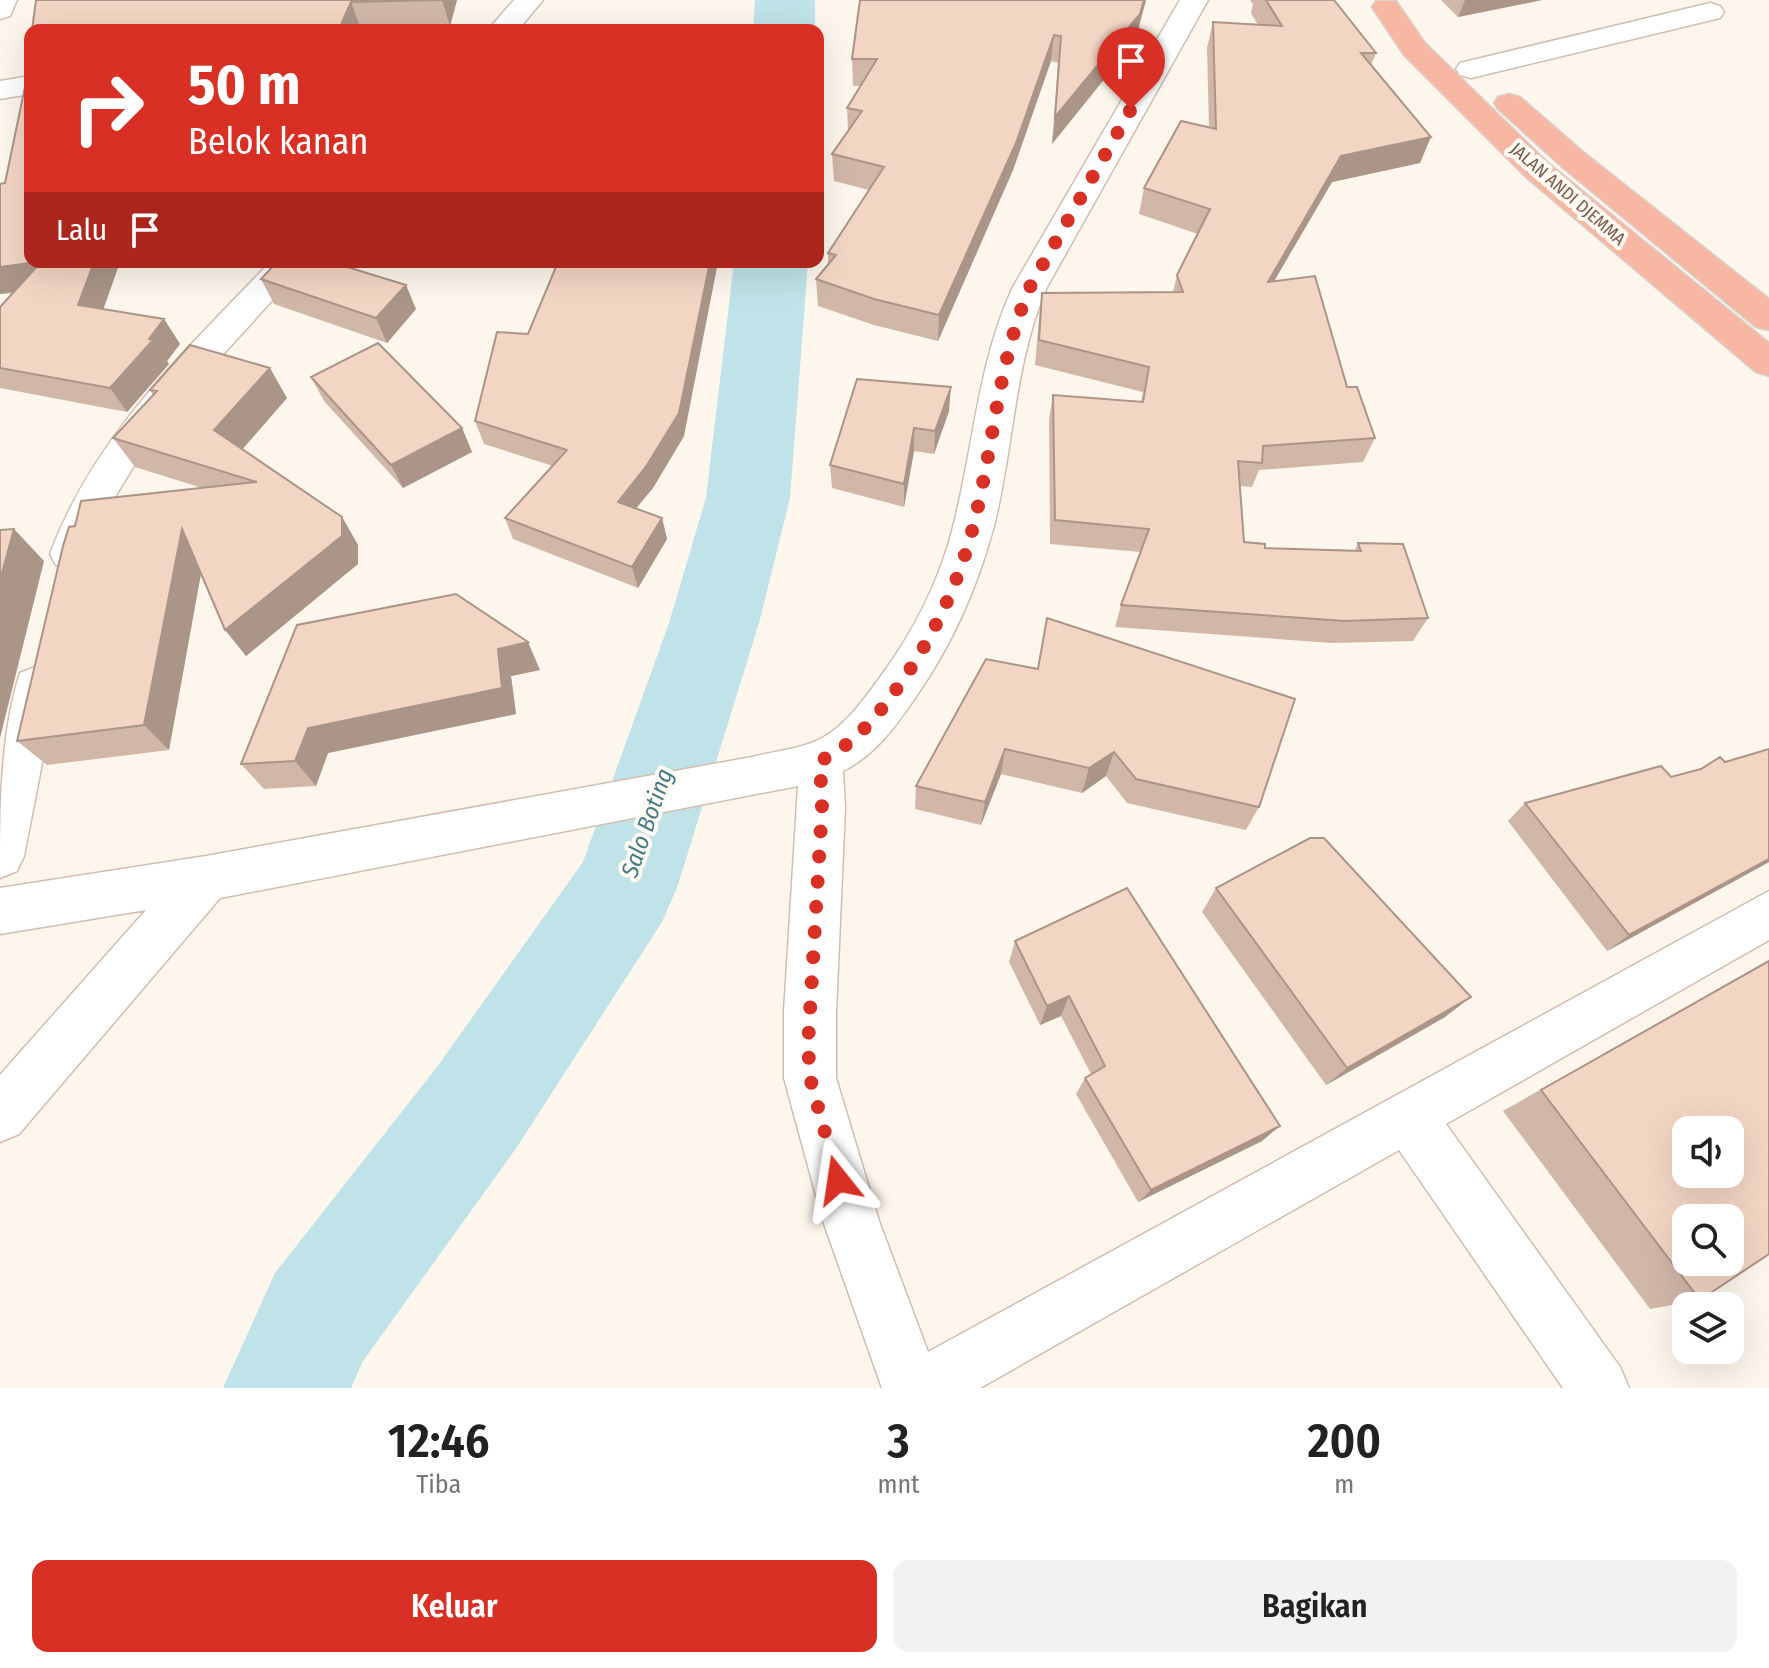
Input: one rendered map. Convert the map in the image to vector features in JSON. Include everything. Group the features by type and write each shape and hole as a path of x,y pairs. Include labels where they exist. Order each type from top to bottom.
{"highway":[{"name":"JALAN ANDI DJEMMA","path":"1382,4 1471,69 1572,159 1769,318"},
{"name":"JALAN ANDI DJEMMA","path":"1382,4 1423,59 1537,170 1769,363"},
{"path":"1537,170 1572,159"}],"street":[{"path":"0,10 3,0"},
{"path":"507,24 529,0"},
{"path":"0,911 206,878 752,777 820,761 842,750 878,715 916,662 950,596 974,525 1004,364 1017,316 1030,287 1194,0"},
{"path":"1471,69 1710,12"},
{"path":"0,90 24,86"},
{"path":"60,585 76,531 109,471 156,408 284,268"},
{"path":"0,856 45,649"},
{"path":"820,761 822,808 810,1012 810,1078 859,1247 912,1388"},
{"path":"0,1115 206,878"},
{"path":"922,1388 1769,914"},
{"path":"1409,1118 1599,1388"}],"building":[{"path":"36,0 442,0 351,2 341,24 33,24"},
{"path":"860,0 1144,0 1140,14 1055,117 1061,36 1054,35 1016,143 939,315 874,299 816,279 836,255 828,253 884,167 832,154 862,111 847,108 877,59 852,59"},
{"path":"1266,0 1334,0 1376,53 1361,53 1431,137 1341,156 1268,282 1315,276 1347,387 1357,387 1375,438 1263,446 1262,463 1238,461 1244,542 1265,544 1265,548 1361,551 1358,543 1403,544 1428,618 1345,621 1121,605 1149,529 1055,520 1053,395 1143,402 1149,367 1039,340 1042,293 1183,292 1177,275 1210,209 1144,188 1181,121 1216,129 1213,22 1282,26"},
{"path":"24,92 24,264 0,267 0,184 5,183"},
{"path":"36,268 92,268 78,305 164,319 149,339 153,340 110,388 0,368 0,307"},
{"path":"271,268 351,268 406,285 376,318 261,279"},
{"path":"556,268 709,268 679,413 647,465 618,502 662,518 632,567 505,518 567,450 475,421 497,332 528,334"},
{"path":"378,343 462,428 391,465 311,377"},
{"path":"190,345 270,368 214,430 342,517 342,536 225,630 182,529 144,725 17,741 63,546 69,527 75,526 81,501 257,482 113,438 157,391 150,390"},
{"path":"857,379 951,387 935,431 914,428 904,484 830,465"},
{"path":"14,529 0,580 0,530"},
{"path":"456,594 528,642 498,649 502,688 308,728 295,761 241,764 297,625"},
{"path":"1047,618 1295,699 1259,807 1136,779 1114,752 1089,768 1005,749 985,802 916,786 986,659 1038,669"},
{"path":"1769,749 1769,859 1629,935 1525,803 1661,766 1671,777 1701,769 1720,757 1725,762"},
{"path":"1310,838 1324,838 1471,997 1347,1068 1216,888"},
{"path":"1127,888 1280,1126 1151,1190 1085,1078 1105,1066 1069,996 1047,1006 1015,941"},
{"path":"1769,961 1769,1254 1744,1271 1744,1204 1672,1204 1672,1263 1541,1090"},
{"path":"1682,1276 1736,1276 1712,1292 1694,1292"}],"waterway":[{"name":"Salo Boting","path":"784,24 785,0"},
{"name":"Salo Boting","path":"287,1388 319,1317 477,1107 625,888 714,623 748,498 770,268"}],"route":[{"path":"838,1180 810,1078 808,1045 822,808 820,761 842,750 878,715 916,662 950,596 974,525 1004,364 1017,316 1030,287 1131,109"}]}
